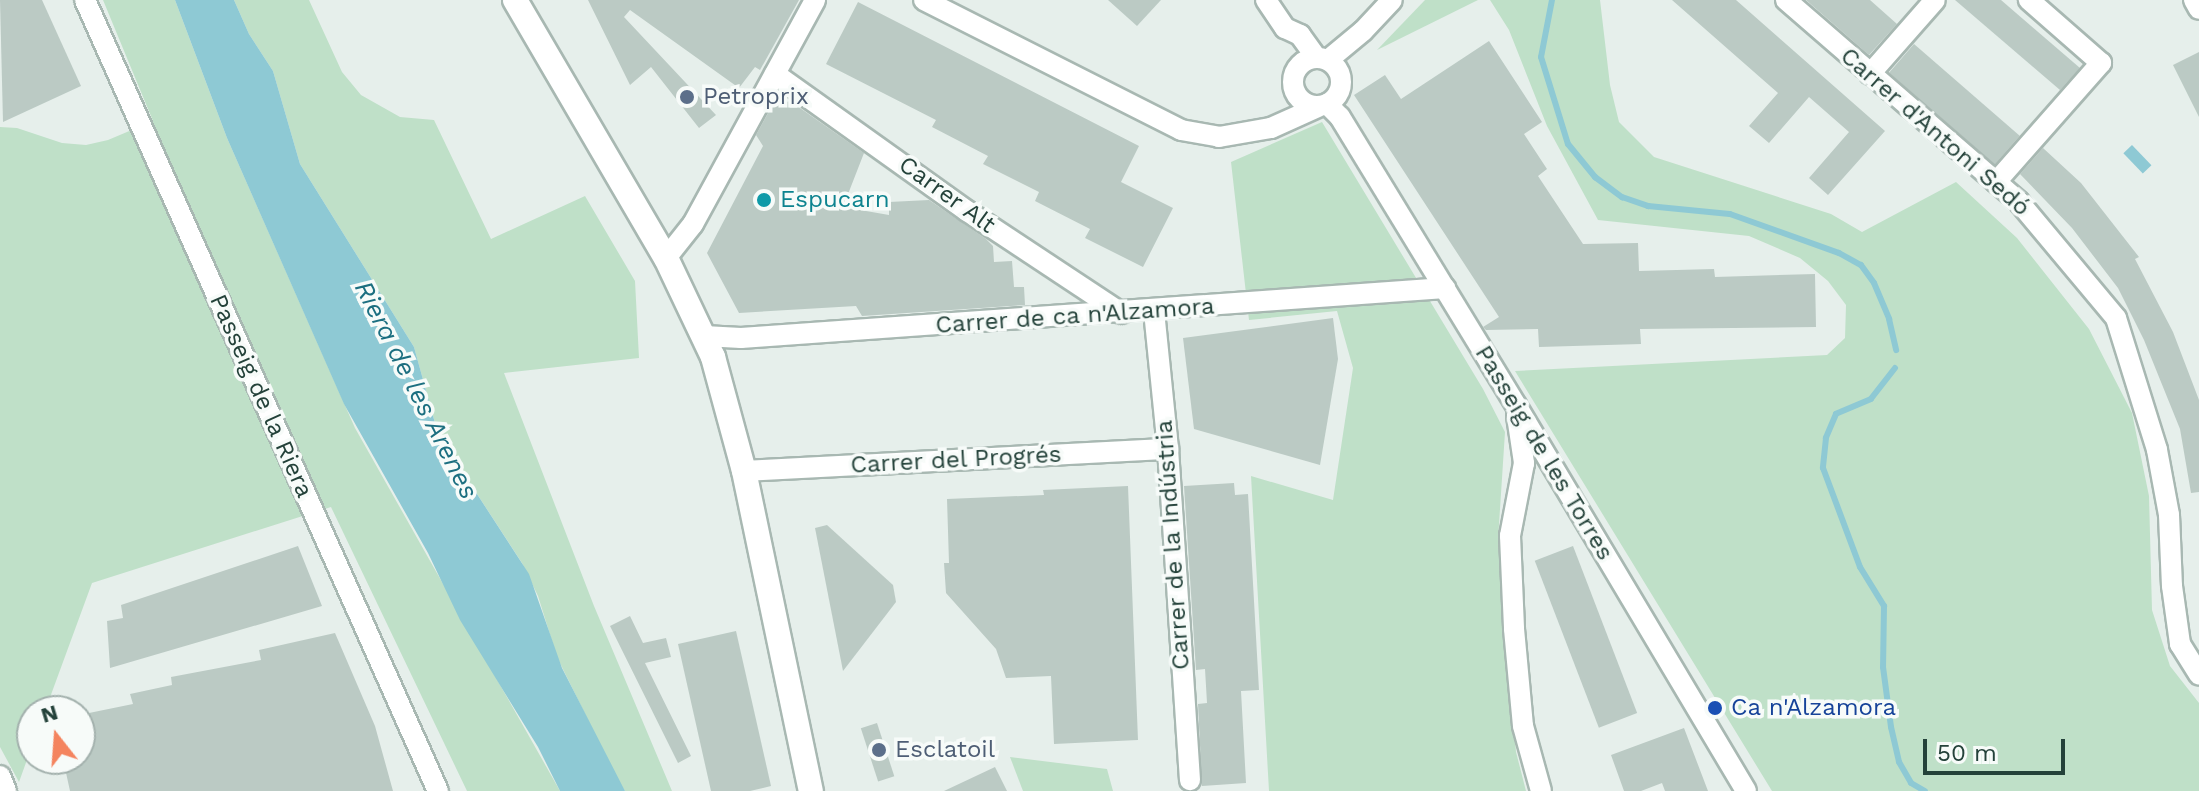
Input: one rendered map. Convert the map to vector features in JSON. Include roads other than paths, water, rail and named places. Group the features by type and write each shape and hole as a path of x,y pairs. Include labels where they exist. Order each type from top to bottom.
{"main road":[{"path":"515,0 666,258 704,336 723,385 811,791"}],"street":[{"name":"Passeig de la Riera","path":"85,0 438,791"},
{"path":"666,258 693,224 815,0"},
{"path":"924,0 1181,130 1219,137 1271,128 1284,120 1330,106 1341,81 1300,35 1285,28 1266,0"},
{"path":"1328,63 1392,0"},
{"name":"Carrer d'Antoni Sedó","path":"1786,0 2019,202 2116,318 2157,450 2169,515 2172,586 2180,644 2199,675"},
{"path":"1870,74 1935,0"},
{"path":"1996,182 2101,63 2029,0"},
{"path":"2194,0 2199,9"},
{"path":"1285,28 1285,37 1297,68"},
{"path":"1284,120 1294,92 1292,82 1297,68 1307,59 1328,63"},
{"name":"Carrer Alt","path":"775,74 967,211 1121,313"},
{"path":"1294,92 1308,105 1330,106"},
{"name":"Passeig de les Torres","path":"1330,106 1445,288 1746,791"},
{"name":"Carrer de ca n'Alzamora","path":"704,336 741,338 1445,288"},
{"name":"Carrer de la Indústria","path":"1154,311 1168,449 1190,780"},
{"path":"1516,405 1524,463 1510,536 1514,629 1523,726 1541,791"},
{"name":"Carrer del Progrés","path":"744,471 1168,449"},
{"path":"0,776 6,791"}],"water":[{"name":"Riera de les Arenes","path":"175,0 234,0 249,34 273,71 300,164 414,347 438,434 529,574 562,668 625,791 560,791 538,747 460,620 428,553 344,404 227,138"},
{"path":"2132,145 2151,165 2143,173 2123,153"}],"waterway":[{"path":"1552,0 1541,57 1568,144 1595,177 1622,197 1648,206 1730,214 1839,253 1861,265 1874,283 1889,319 1896,350"},
{"path":"1895,368 1871,399 1836,414 1826,438 1823,468 1860,567 1884,606 1883,667 1891,727 1899,762 1911,783 1925,791"}],"place":[{"name":"Petroprix","path":"687,97"},
{"name":"Espucarn","path":"764,200"},
{"name":"Ca n'Alzamora","path":"1715,708"},
{"name":"Esclatoil","path":"879,750"}]}
